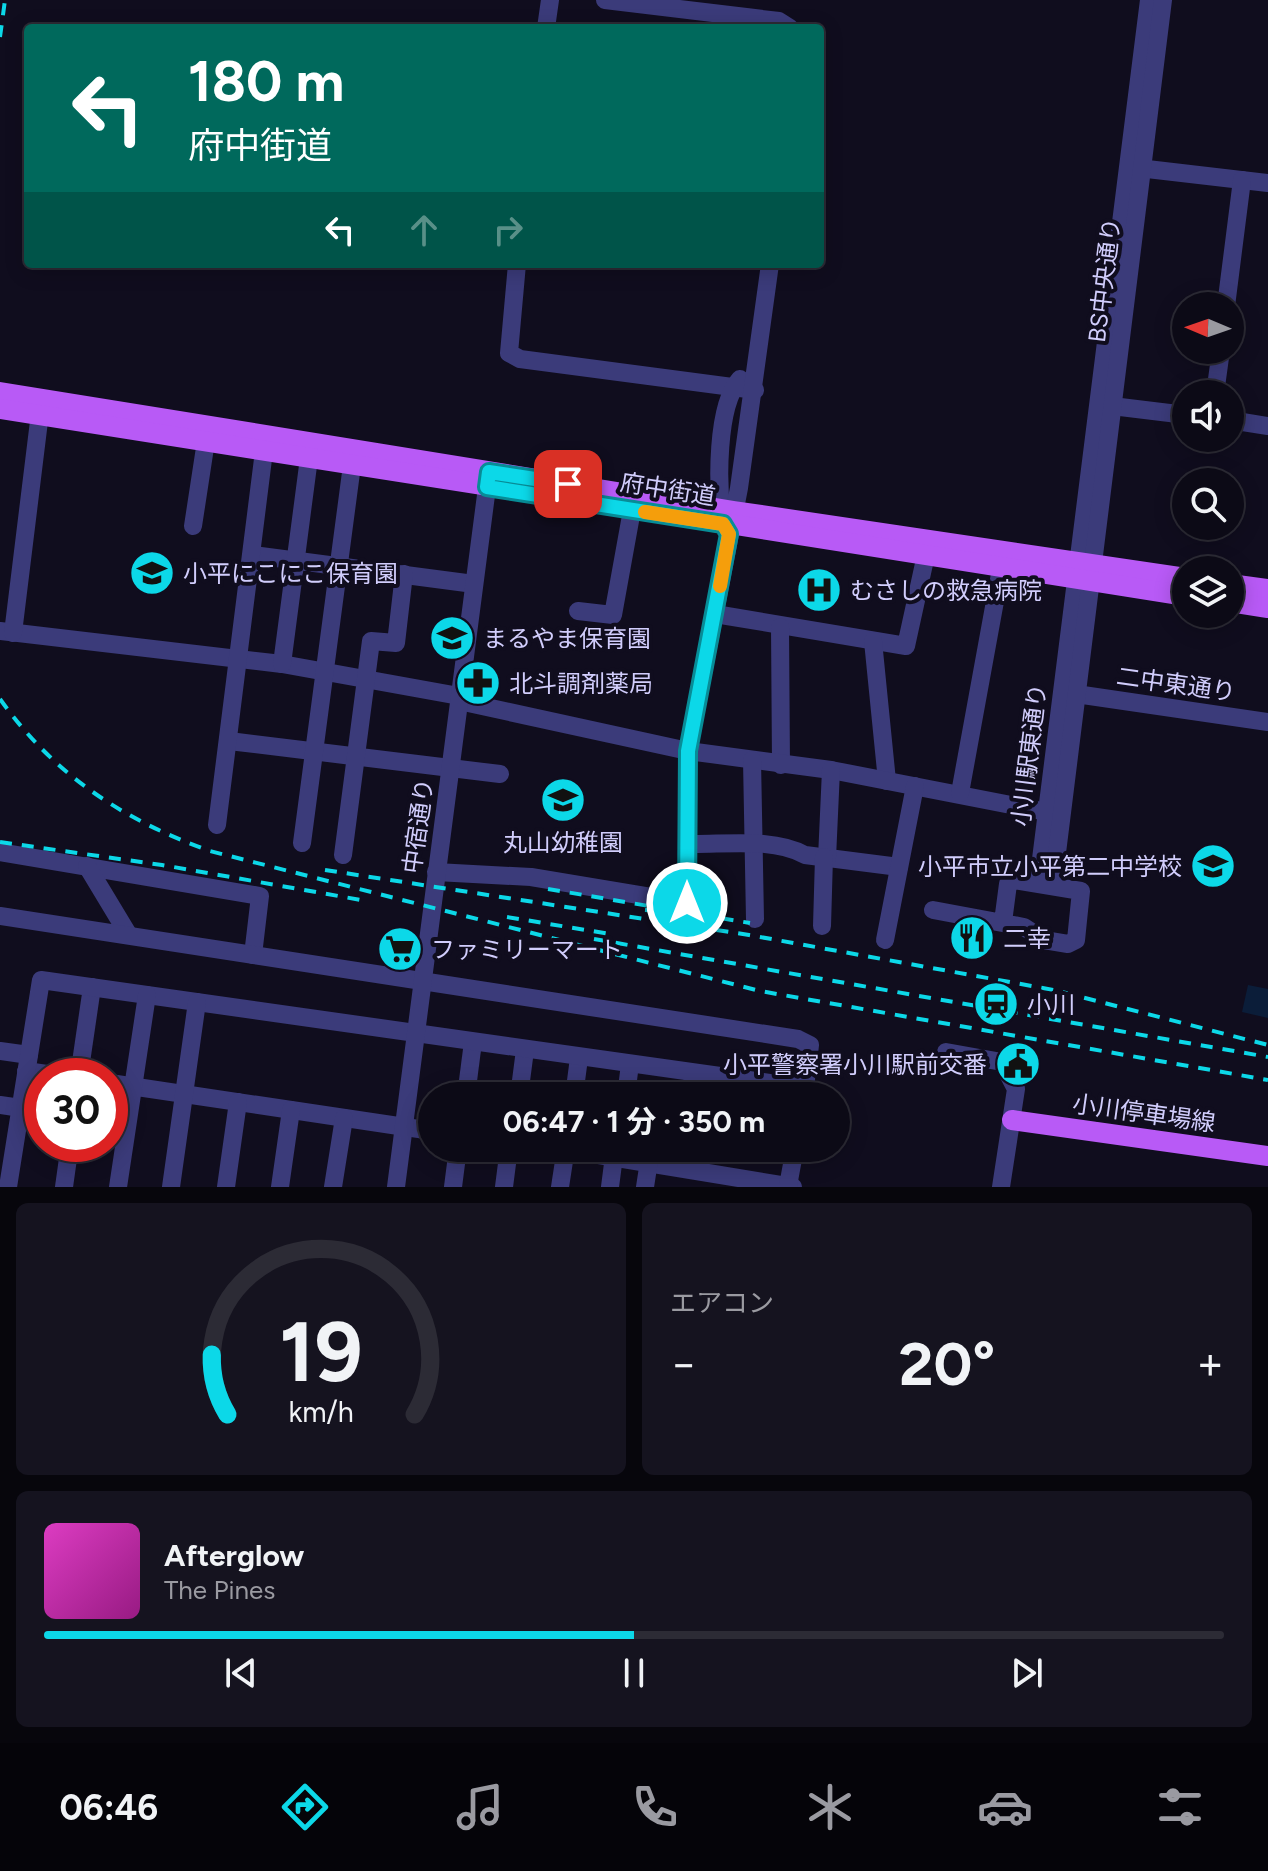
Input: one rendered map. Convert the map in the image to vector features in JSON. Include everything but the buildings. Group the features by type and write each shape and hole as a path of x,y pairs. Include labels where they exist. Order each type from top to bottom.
{"main road":[{"name":"府中街道","path":"0,392 728,520"},
{"name":"府中街道","path":"0,409 352,465 488,479 632,510 928,547 1083,573 1172,593"},
{"name":"府中街道","path":"1083,573 1172,577"},
{"path":"1244,586 1268,589"},
{"path":"1244,604 1268,608"},
{"name":"小川停車場線","path":"1012,1120 1268,1156"}],"street":[{"path":"547,24 550,0"},
{"name":"BS中央通り","path":"1083,573 1112,406 1149,0"},
{"name":"BS中央通り","path":"1083,573 1135,167 1163,0"},
{"path":"615,1 784,24"},
{"path":"1135,167 1268,183"},
{"path":"1228,292 1242,180"},
{"path":"517,268 509,353 520,359 755,390"},
{"path":"436,872 531,877 687,903 688,751 715,614 728,520 755,390 769,268"},
{"path":"728,520 719,484 726,413 733,387 758,358"},
{"path":"1112,406 1172,413"},
{"path":"40,413 6,632 325,670 688,751 831,770 1054,813"},
{"path":"1244,422 1268,426"},
{"path":"193,526 206,441"},
{"path":"217,825 264,451"},
{"path":"282,664 309,458"},
{"path":"302,843 352,465"},
{"name":"中宿通り","path":"396,1187 488,479"},
{"path":"578,611 613,615 632,510"},
{"path":"715,614 906,646 928,547"},
{"path":"253,555 474,584"},
{"path":"960,793 1002,559"},
{"name":"小川駅東通り","path":"1054,813 1076,694 1083,573"},
{"name":"小川駅東通り","path":"1046,884 1083,573"},
{"path":"343,855 371,641 396,643 404,574"},
{"path":"780,627 781,765"},
{"path":"873,641 887,781"},
{"name":"二中東通り","path":"1076,694 1268,722"},
{"path":"229,741 500,774"},
{"path":"752,760 755,919"},
{"path":"822,926 831,770"},
{"path":"885,940 915,786"},
{"path":"687,844 796,850 826,858 899,867"},
{"path":"0,852 260,896 253,955"},
{"path":"87,866 128,934"},
{"path":"933,910 1003,922 1024,927 1044,940 1073,943 1081,891 1013,880 1008,884 1003,922"},
{"path":"0,916 798,1039 810,1045 805,1082"},
{"path":"29,1058 41,980 746,1082"},
{"path":"82,1058 92,987"},
{"path":"118,1187 147,995"},
{"path":"171,1187 197,1002"},
{"path":"468,1082 473,1042"},
{"path":"521,1082 525,1050"},
{"path":"0,1051 24,1061"},
{"path":"946,1052 1002,1062 1016,1089 1001,1187"},
{"path":"576,1082 579,1058"},
{"path":"628,1082 630,1064"},
{"path":"692,1082 694,1073"},
{"path":"128,1086 418,1129"},
{"path":"8,1187 24,1089"},
{"path":"226,1187 238,1102"},
{"path":"0,1105 21,1108"},
{"path":"280,1187 291,1110"},
{"path":"333,1187 344,1118"},
{"path":"64,1187 67,1162"},
{"path":"453,1187 456,1162"},
{"path":"504,1187 507,1162"},
{"path":"560,1187 561,1162"},
{"path":"610,1187 613,1162"},
{"path":"645,1187 649,1162"},
{"path":"654,1162 791,1187 794,1162"}],"water":[{"path":"1248,985 1268,989 1268,1018 1242,1012"}],"railway":[{"path":"0,37 5,0"},
{"path":"0,699 43,750 93,792 148,825 210,851 760,991 1268,1080"},
{"path":"0,842 162,865 361,900"},
{"path":"325,870 749,935 1054,990 1268,1045"},
{"path":"548,889 750,923"},
{"path":"645,910 689,913"},
{"path":"507,917 610,934"},
{"path":"594,939 1268,1057"}],"slow traffic":[{"path":"645,512 723,524 729,534 720,586"}],"place":[{"name":"小平にこにこ保育園","path":"152,573"},
{"name":"むさしの救急病院","path":"819,590"},
{"name":"まるやま保育園","path":"452,638"},
{"name":"北斗調剤薬局","path":"478,683"},
{"name":"丸山幼稚園","path":"563,800"},
{"name":"小平市立小平第二中学校","path":"1213,866"},
{"name":"二幸","path":"972,938"},
{"name":"ファミリーマート","path":"400,949"},
{"name":"小川","path":"996,1004"},
{"name":"小平警察署小川駅前交番","path":"1018,1064"}],"route":[{"path":"568,484 489,472 487,487 723,524 729,534 688,751 687,903"}]}
